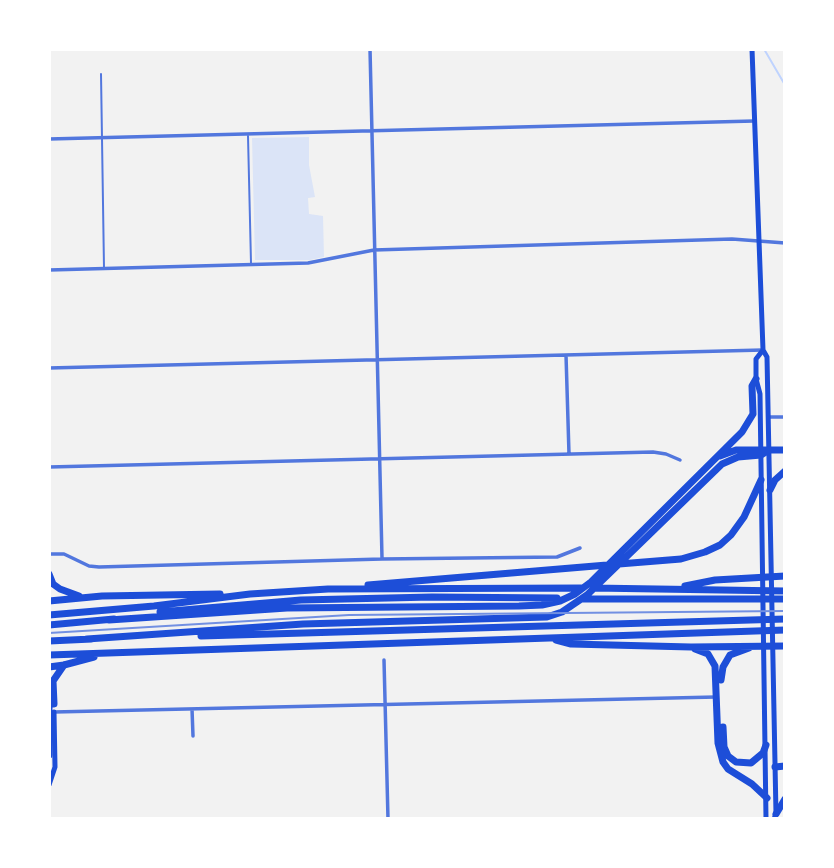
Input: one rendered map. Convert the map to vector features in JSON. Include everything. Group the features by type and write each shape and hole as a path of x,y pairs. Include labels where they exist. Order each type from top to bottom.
{"highway":[{"path":"49,625 287,608 473,607 542,605 559,601 575,594 591,582 748,425 752,414 752,386 756,379"},
{"path":"714,460 736,450 764,452"},
{"path":"49,641 303,624 530,619 562,612 587,596 722,464 738,457 785,450"},
{"path":"770,490 775,480 785,471"},
{"path":"49,601 90,597 250,594 328,589 432,578 681,559 720,545 731,535 751,506 761,481"},
{"path":"49,574 53,584 60,589 72,595 90,597"},
{"path":"669,589 715,580 782,576"},
{"path":"328,589 669,589 755,595"},
{"path":"49,615 250,594"},
{"path":"109,620 124,616 314,599 782,595"},
{"path":"88,639 783,619"},
{"path":"49,655 782,630"},
{"path":"549,638 571,644 783,646"},
{"path":"691,647 708,654 714,661 718,697 718,743 723,762 728,769 752,784 767,798"},
{"path":"757,647 730,655 723,667 723,747 728,756 743,764 756,760 766,745"},
{"path":"49,667 101,654"},
{"path":"54,712 53,681 64,665"},
{"path":"49,698 49,755"},
{"path":"775,766 785,766"},
{"path":"775,816 785,799"}],"main road":[{"path":"752,52 763,350 767,357 768,417 761,481 766,819"},
{"path":"763,350 756,359 756,379 770,490 775,816"},
{"path":"49,785 55,767 54,712"}],"street":[{"path":"370,49 382,559"},
{"path":"49,139 756,121"},
{"path":"49,270 308,263 374,250 733,239 785,243"},
{"path":"49,368 763,350"},
{"path":"566,355 569,454"},
{"path":"768,417 785,417"},
{"path":"49,467 653,452 680,460"},
{"path":"49,554 64,554 89,566 99,567 556,557 580,548"},
{"path":"384,660 388,819"},
{"path":"54,712 718,697"},
{"path":"192,709 193,736"}],"lane":[{"path":"101,74 104,269"},
{"path":"248,135 251,264"}],"shaded area":[{"path":"309,137 309,165 315,197 308,198 309,214 323,216 324,257 310,260 255,260 252,138"}],"waterway":[{"path":"764,49 785,85"}],"railway":[{"path":"49,633 349,615 785,611"}]}
